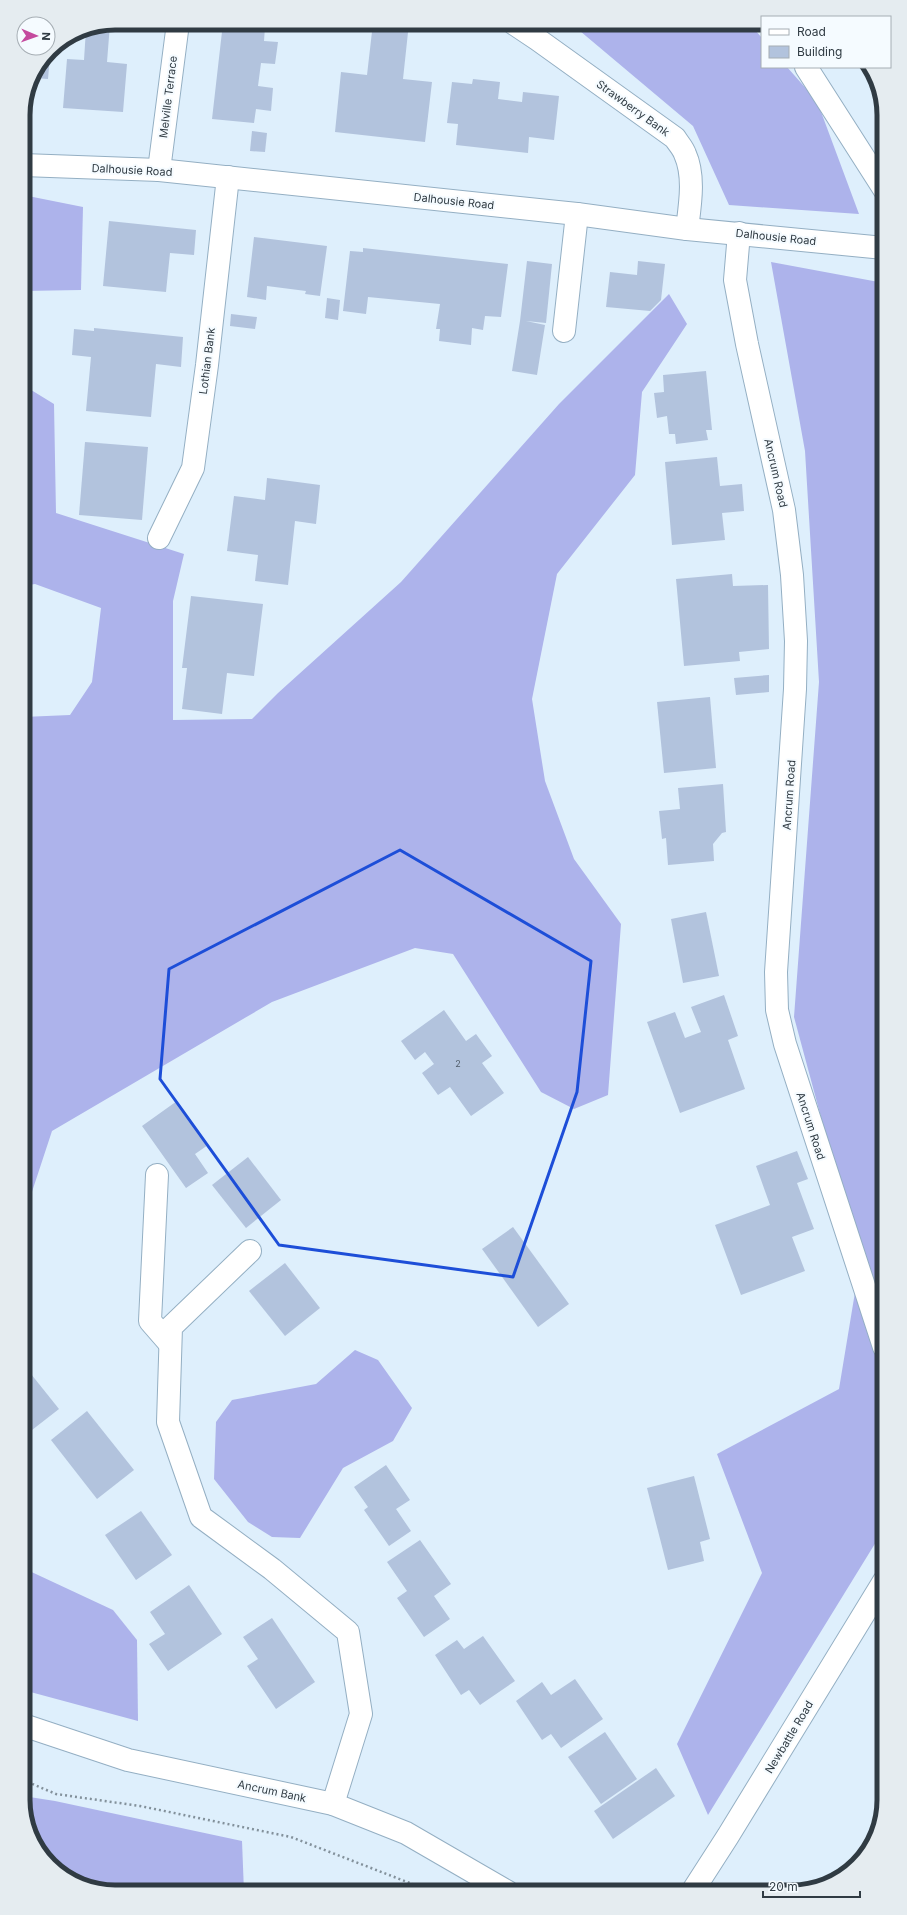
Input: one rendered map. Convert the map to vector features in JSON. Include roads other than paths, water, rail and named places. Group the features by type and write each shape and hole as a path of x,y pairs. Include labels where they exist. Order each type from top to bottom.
{"street":[{"name":"Melville Terrace","path":"159,170 177,30"},
{"name":"Strawberry Bank","path":"524,30 675,138 685,154 690,172 690,205 687,229"},
{"path":"807,68 877,178"},
{"name":"Dalhousie Road","path":"30,165 159,170 577,214 687,229 877,247"},
{"name":"Lothian Bank","path":"159,538 193,468 207,365 228,177"},
{"path":"564,331 577,214"},
{"name":"Ancrum Road","path":"739,233 735,280 747,344 784,510 792,575 796,641 789,789 776,972 777,1010 785,1044 877,1326"},
{"path":"157,1175 150,1321 170,1349"},
{"path":"250,1251 171,1327 168,1422 201,1517 272,1569 348,1632 361,1714 333,1804"},
{"name":"Newbattle Road","path":"696,1885 877,1592"},
{"name":"Ancrum Bank","path":"30,1727 128,1760 333,1804 406,1833 496,1885"}]}
